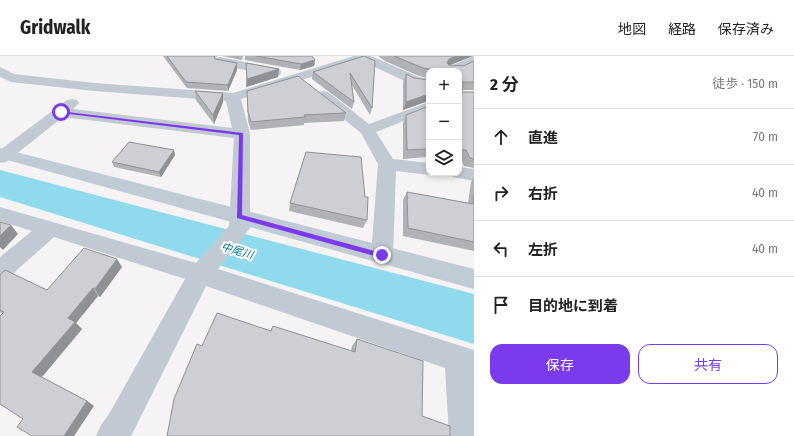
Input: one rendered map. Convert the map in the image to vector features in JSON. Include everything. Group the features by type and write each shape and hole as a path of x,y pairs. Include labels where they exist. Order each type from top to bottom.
{"street":[{"path":"0,71 11,78 94,87 234,97 298,76 363,58 416,81 426,82"},
{"path":"457,68 474,60"},
{"path":"220,61 298,76 367,130 387,164 382,255"},
{"path":"1,155 94,87"},
{"path":"112,436 120,426 200,274 239,222 242,134 233,102 234,97"},
{"path":"367,130 426,107"},
{"path":"61,112 242,134"},
{"path":"1,155 239,222 382,255 474,279"},
{"path":"387,164 426,169"},
{"path":"462,173 474,174"},
{"path":"0,214 200,274 466,361 465,436"},
{"path":"0,271 50,228"}],"building":[{"path":"167,56 214,56 215,59 237,63 228,85 186,82"},
{"path":"256,56 312,56 315,60 301,64"},
{"path":"364,56 375,61 372,108 350,73 354,102 313,72"},
{"path":"394,56 457,56 449,59 447,63 449,65 463,66 474,61 474,82 462,82 462,68 423,68"},
{"path":"246,63 279,69 247,79"},
{"path":"406,74 414,78 426,80 426,95 406,102"},
{"path":"298,76 346,113 304,115 305,117 251,122 248,112 247,91"},
{"path":"195,91 223,93 213,115"},
{"path":"462,92 474,92 474,159 470,158 466,150 462,150"},
{"path":"426,107 426,149 407,150 406,115"},
{"path":"129,142 174,150 159,172 112,162"},
{"path":"306,152 361,157 365,197 368,197 367,220 290,203"},
{"path":"407,192 473,204 474,194 474,242 408,228"},
{"path":"0,222 11,225 0,236"},
{"path":"84,248 117,259 95,289 93,288 68,318 75,322 32,372 87,401 64,436 32,436 17,427 23,419 0,404 0,316 4,312 0,310 0,275 5,270 47,290"},
{"path":"217,313 271,331 273,326 355,352 357,339 423,361 422,416 450,426 450,436 167,436 174,399 197,344 202,346"}],"waterway":[{"name":"中尾川","path":"0,183 474,319"}],"route":[{"path":"61,112 242,134 239,216 382,255"}]}
